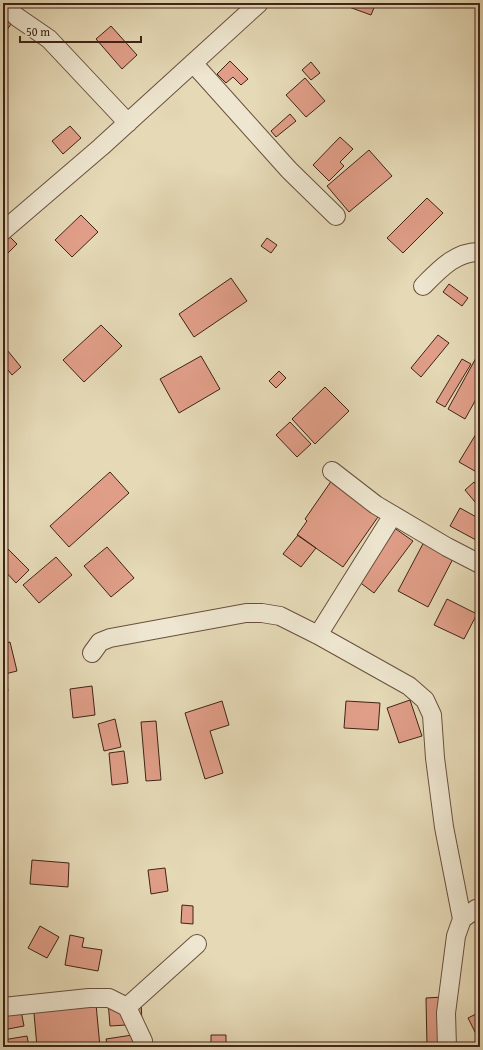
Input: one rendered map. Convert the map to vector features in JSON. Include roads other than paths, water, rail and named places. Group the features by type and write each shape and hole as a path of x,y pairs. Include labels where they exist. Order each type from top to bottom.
{"street":[{"path":"3,3 17,17 49,39 128,123"},
{"path":"3,231 101,148 259,3"},
{"path":"192,63 289,170 336,216"},
{"path":"423,286 441,268 458,256 480,252"},
{"path":"332,471 376,505 447,547 480,564"},
{"path":"318,635 393,515"},
{"path":"92,653 100,642 110,638 246,613 262,613 280,616 318,635 409,686 425,700 432,715 435,758 444,827 462,919 456,936 446,1013 447,1047"},
{"path":"462,919 476,909 480,908"},
{"path":"127,1007 197,944"},
{"path":"3,1007 89,998 110,998 127,1007 143,1041 143,1047"}]}
